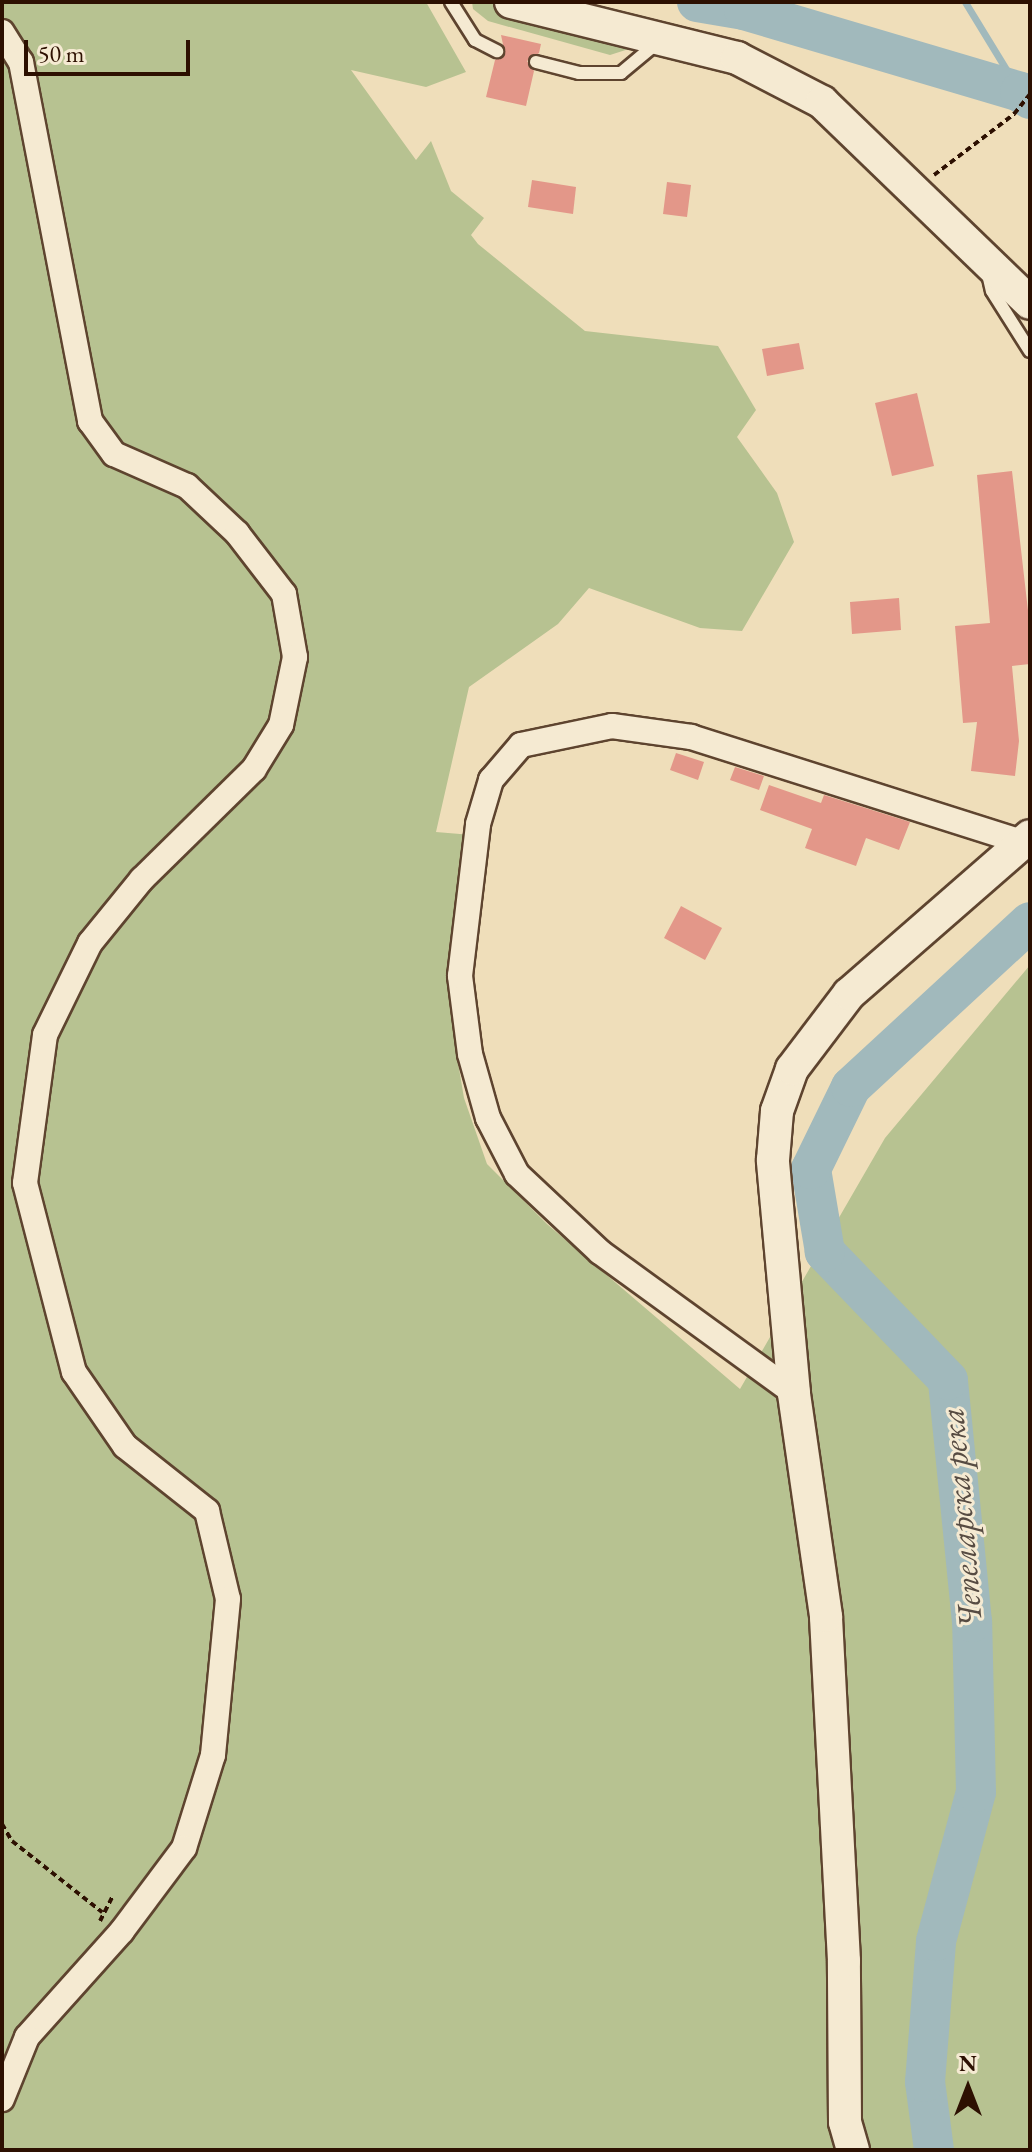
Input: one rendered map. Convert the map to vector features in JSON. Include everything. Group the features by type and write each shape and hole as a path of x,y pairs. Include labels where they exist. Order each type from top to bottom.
{"main road":[{"path":"511,2 737,58 822,102 981,250 1030,303"},
{"path":"853,2150 845,2122 844,1961 826,1616 794,1393 773,1160 777,1111 792,1069 849,994 1027,839"}],"street":[{"path":"2,32 21,62 90,421 114,454 187,486 237,533 284,594 295,657 281,725 254,769 142,879 90,943 45,1035 25,1183 74,1372 125,1446 207,1511 228,1599 213,1755 184,1848 122,1931 27,2037 2,2099"},
{"path":"794,1393 600,1252 517,1174 488,1118 470,1054 460,976 478,824 491,780 521,745 612,726 691,737 1027,839"}],"lane":[{"path":"451,2 475,40 497,51"},
{"path":"536,62 579,73 621,73 660,41"},
{"path":"981,250 992,291 1030,351"}],"path":[{"path":"916,189 1014,114 1030,94"},
{"path":"2,1824 12,1841 102,1912 113,1896"}],"green space":[{"path":"2,2 426,2 466,72 426,87 351,70 416,160 431,141 451,191 484,218 471,235 478,244 585,331 718,346 756,410 737,437 777,493 794,542 742,631 700,628 589,588 558,624 469,687 436,832 472,835 455,974 454,1039 464,1098 487,1164 547,1224 740,1389 885,1138 1030,965 1030,2150 2,2150"},
{"path":"472,2 510,2 635,47 610,55 488,21 473,9"}],"building":[{"path":"501,35 541,44 539,53 527,61 534,71 526,106 486,97 495,60 505,54"},
{"path":"532,180 576,187 573,214 528,207"},
{"path":"667,182 691,185 687,217 663,214"},
{"path":"799,343 804,369 767,376 762,349"},
{"path":"917,393 934,466 892,476 875,403"},
{"path":"1012,471 1030,628 1030,664 1012,666 1019,741 1015,776 971,771 977,722 963,723 955,626 990,623 977,475"},
{"path":"899,598 901,630 852,634 850,602"},
{"path":"676,753 704,762 698,780 670,770"},
{"path":"735,767 764,776 759,790 730,780"},
{"path":"769,785 821,803 824,795 910,822 899,850 866,838 856,866 805,848 812,829 760,810"},
{"path":"681,906 722,928 705,960 664,938"}],"waterway":[{"name":"Чепеларска река","path":"697,2 744,10 1020,92 1030,99"},
{"path":"965,2 1020,92"},
{"name":"Чепеларска река","path":"934,2150 925,2082 936,1941 976,1792 972,1622 948,1380 825,1252 811,1169 851,1087 1030,922"}]}
